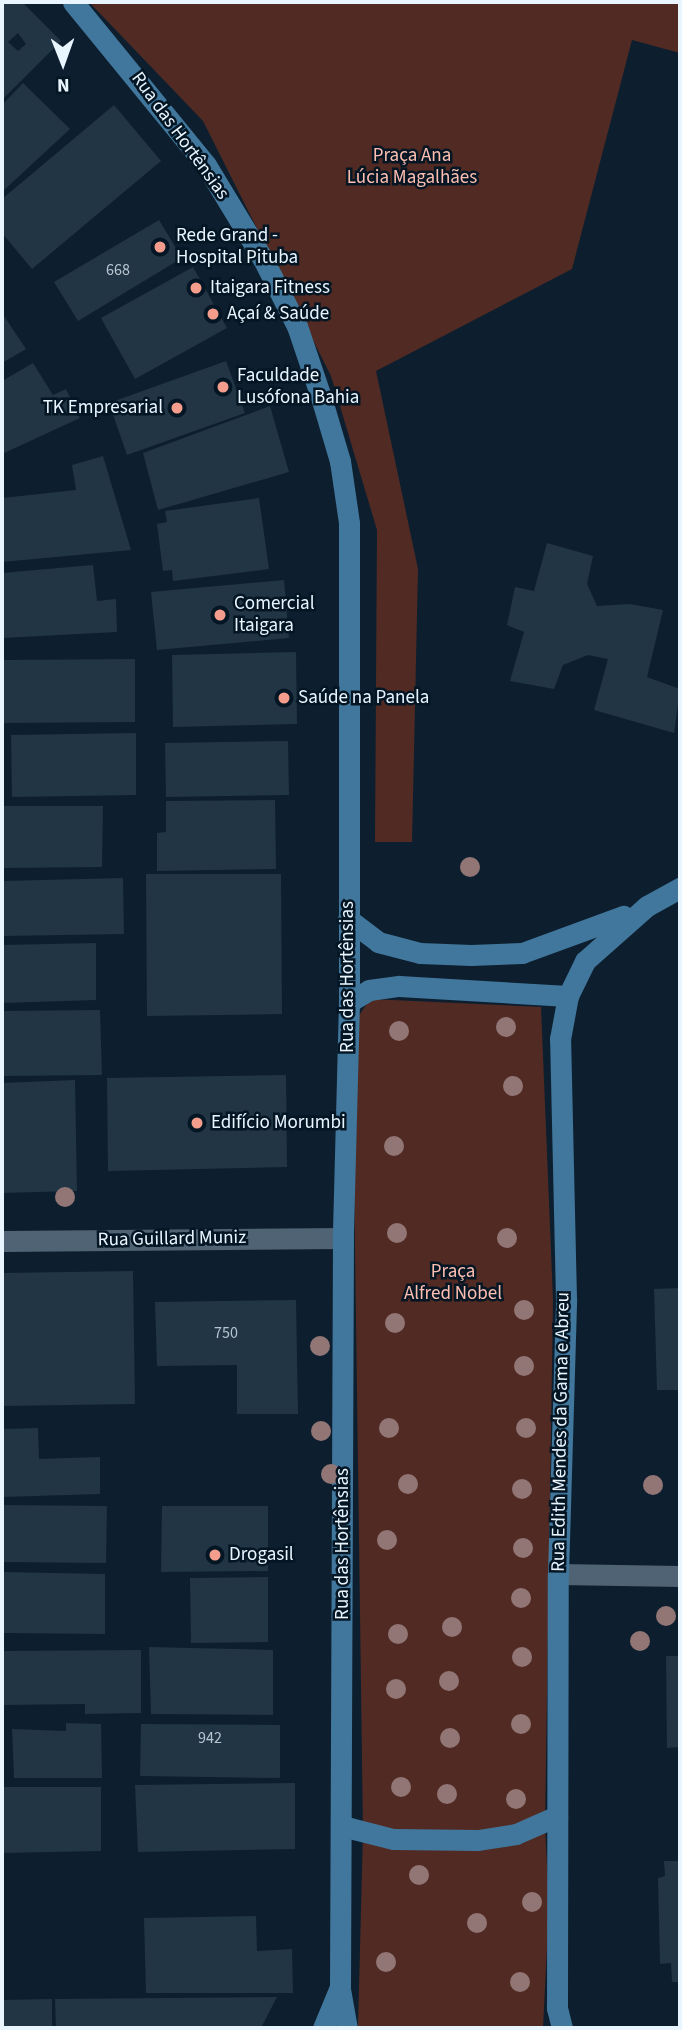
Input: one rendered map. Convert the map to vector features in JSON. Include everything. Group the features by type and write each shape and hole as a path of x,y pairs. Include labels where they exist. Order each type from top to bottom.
{"street":[{"name":"Rua das Hortênsias","path":"73,2 206,165 263,259 297,326 340,461 348,523 351,606 349,1002 342,1238 340,1987 323,2028"},
{"name":"Rua Edith Mendes da Gama e Abreu","path":"559,2018 558,1574 566,1299 560,1040 568,996 585,961 647,906 680,888"},
{"path":"348,919 378,942 420,953 509,953 564,941 647,906"},
{"path":"349,1002 369,990 399,986 568,996"},
{"name":"Rua Guillard Muniz","path":"2,1241 342,1238"},
{"path":"558,1574 680,1576"},
{"path":"342,1826 393,1839 478,1840 516,1835 557,1816"},
{"path":"340,1987 347,2028"},
{"path":"548,2028 559,2018"}],"green space":[{"name":"Praça Ana Lúcia Magalhães","path":"89,2 680,2 680,53 632,40 572,269 376,371 418,569 412,842 375,842 377,530 331,376 203,121"},
{"name":"Praça Alfred Nobel","path":"370,999 541,1007 553,1300 545,1825 549,1907 543,2028 358,2026 363,1833 352,1026"}],"building":[{"path":"2,2 22,2 61,41 2,100","holes":["18,33 26,44 18,51 8,42"]},
{"path":"23,83 70,129 2,192 2,105"},
{"path":"114,105 161,161 32,269 2,233 2,199"},
{"path":"159,220 182,258 78,321 54,282"},
{"path":"193,267 227,328 135,379 101,318"},
{"path":"2,313 26,349 2,363"},
{"name":"TK Empresarial","path":"226,361 245,413 127,455 109,403"},
{"path":"33,363 53,395 66,389 80,418 2,454 2,381"},
{"path":"270,406 289,472 158,510 143,453"},
{"path":"103,456 131,550 2,562 2,498 76,490 72,465"},
{"path":"259,498 269,569 173,581 172,570 163,571 157,524 167,522 165,511"},
{"path":"547,543 593,556 587,584 597,606 630,604 663,610 647,677 680,689 674,733 594,710 608,659 588,655 563,665 554,689 510,681 524,632 507,625 515,587 534,591"},
{"path":"93,565 97,601 116,599 117,632 2,638 2,573"},
{"name":"Comercial Itaigara","path":"284,580 289,638 157,650 151,592"},
{"path":"296,652 297,724 173,727 172,655"},
{"path":"135,659 135,722 2,723 2,660"},
{"path":"136,733 136,795 12,797 11,735"},
{"path":"288,741 289,795 166,797 165,743"},
{"path":"275,800 276,869 157,871 157,833 166,832 166,801"},
{"path":"2,806 103,806 102,867 2,868"},
{"path":"146,874 281,874 282,1014 147,1016"},
{"path":"123,878 124,934 2,936 2,881"},
{"path":"96,943 96,1000 2,1003 2,945"},
{"path":"100,1010 102,1075 2,1076 2,1011"},
{"name":"Edifício Morumbi","path":"286,1075 287,1167 108,1171 107,1078"},
{"path":"75,1080 77,1191 2,1193 2,1083"},
{"path":"133,1271 135,1404 2,1406 2,1273"},
{"path":"680,1288 680,1390 657,1390 654,1289"},
{"path":"296,1300 298,1414 237,1414 237,1365 157,1366 155,1302"},
{"path":"38,1428 39,1459 100,1457 100,1494 2,1497 2,1429"},
{"path":"2,1505 107,1506 106,1563 2,1562"},
{"name":"Drogasil","path":"162,1506 268,1506 268,1571 161,1572"},
{"path":"3,1572 105,1574 105,1634 4,1633"},
{"path":"268,1577 268,1642 191,1643 190,1578"},
{"path":"149,1647 273,1650 273,1715 151,1714"},
{"path":"141,1650 141,1713 85,1714 85,1704 2,1705 2,1651"},
{"path":"666,1656 680,1656 680,1747 667,1748"},
{"path":"66,1723 101,1724 102,1778 14,1778 12,1729 66,1731"},
{"path":"141,1724 280,1725 280,1778 140,1776"},
{"path":"295,1783 295,1849 138,1852 135,1785"},
{"path":"2,1787 101,1787 101,1851 2,1853"},
{"path":"664,1861 680,1861 680,1982 672,1982 671,1963 660,1964 658,1878 665,1876"},
{"path":"256,1916 257,1951 292,1949 293,1993 146,1993 144,1918"},
{"path":"277,1997 261,2028 56,2028 55,1999"},
{"path":"52,1999 52,2028 2,2028 2,2000"}],"place":[{"name":"Rede Grand - Hospital Pituba","path":"160,247"},
{"name":"Itaigara Fitness","path":"196,288"},
{"name":"Açaí & Saúde","path":"213,314"},
{"name":"Faculdade Lusófona Bahia","path":"223,387"},
{"name":"TK Empresarial","path":"177,408"},
{"name":"Comercial Itaigara","path":"220,615"},
{"name":"Saúde na Panela","path":"284,698"},
{"name":"Edifício Morumbi","path":"197,1123"},
{"name":"Drogasil","path":"215,1555"}]}
